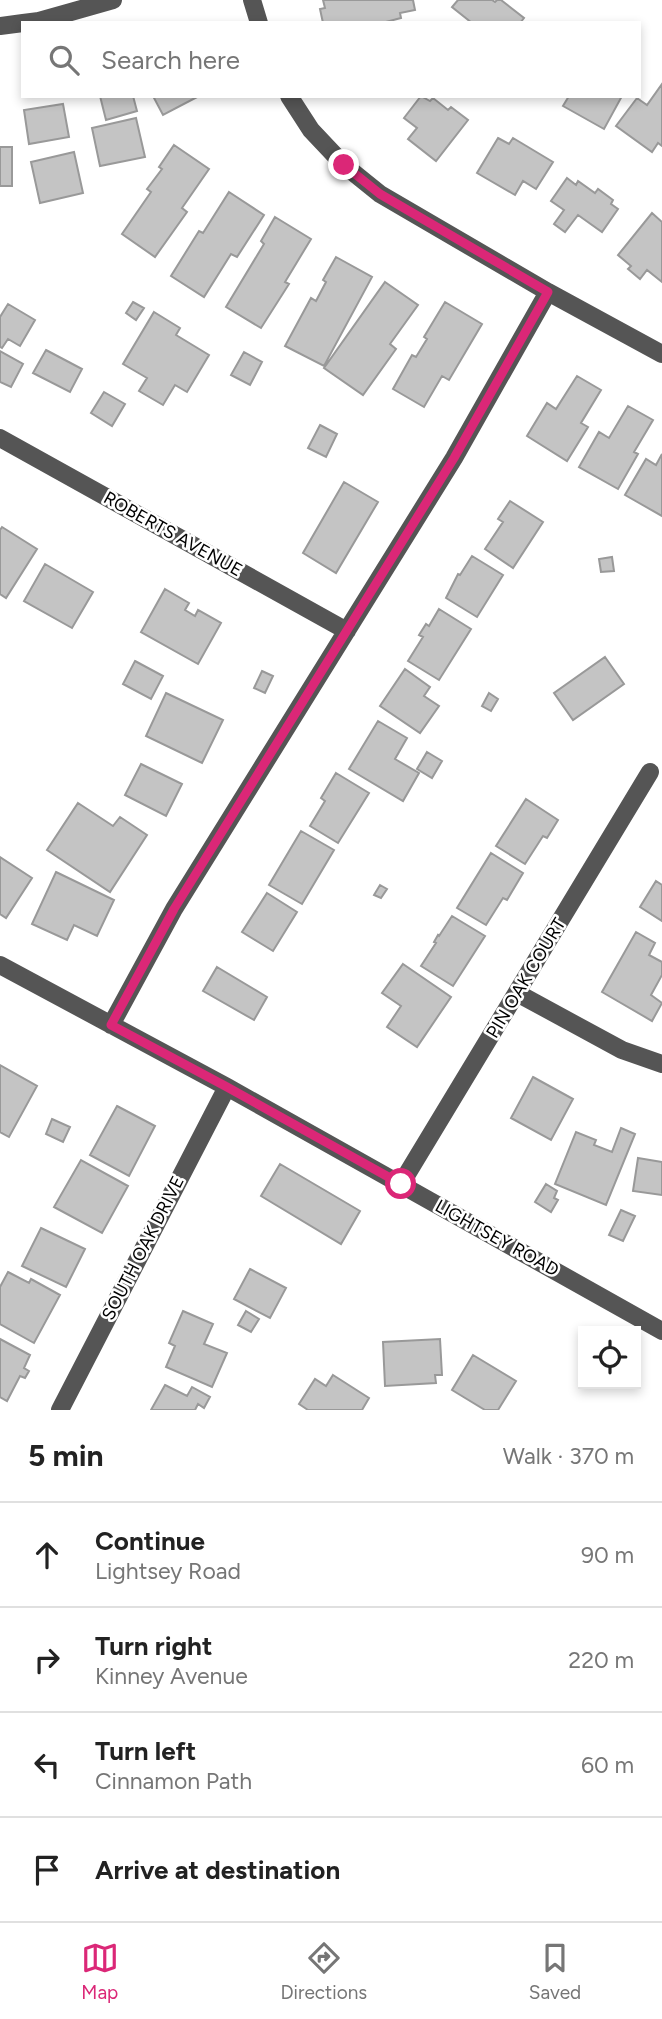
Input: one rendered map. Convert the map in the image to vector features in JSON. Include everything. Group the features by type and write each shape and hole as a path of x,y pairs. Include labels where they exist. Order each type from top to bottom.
{"street":[{"path":"34,21 113,0"},
{"path":"253,0 258,21"},
{"path":"0,26 21,23"},
{"path":"290,98 311,130 344,165 380,194 548,292 662,354"},
{"path":"111,1025 174,909 454,458 548,292"},
{"name":"ROBERTS AVENUE","path":"0,438 347,631"},
{"name":"PIN OAK COURT","path":"401,1184 650,772"},
{"name":"LIGHTSEY ROAD","path":"0,965 227,1087 662,1331"},
{"path":"517,993 622,1050 662,1064"},
{"name":"SOUTH OAK DRIVE","path":"60,1410 227,1087"}],"building":[{"path":"323,0 413,0 415,10 400,13 401,18 390,21 323,21 320,9 325,8"},
{"path":"458,0 501,0 524,18 522,21 470,21 452,7"},
{"path":"662,84 662,146 658,143 652,152 616,126 637,98 647,105"},
{"path":"100,98 134,98 137,111 106,120"},
{"path":"154,98 195,98 163,115"},
{"path":"419,98 430,101 433,98 448,110 451,107 468,120 436,161 408,139 417,128 404,118"},
{"path":"568,98 621,98 604,129 563,106"},
{"path":"63,104 69,137 29,144 24,110"},
{"path":"136,118 145,157 100,166 92,128"},
{"path":"498,138 509,144 513,138 553,162 536,189 523,181 515,195 477,173"},
{"path":"174,145 209,169 182,208 187,212 155,257 122,234 151,192 147,189 162,169 159,167"},
{"path":"0,147 12,147 12,186 0,186"},
{"path":"74,152 83,193 40,203 31,162"},
{"path":"567,178 576,185 578,181 595,193 598,189 613,200 611,204 618,209 602,232 578,215 565,232 554,224 564,210 551,201"},
{"path":"229,192 264,215 237,257 231,254 204,297 171,276 199,231 203,233"},
{"path":"652,213 662,222 662,282 647,270 640,279 628,269 631,266 618,255"},
{"path":"275,217 311,239 285,282 289,284 261,328 226,307 264,244 261,241"},
{"path":"336,257 372,277 324,366 285,346 311,298 316,301 326,282 323,280"},
{"path":"385,282 418,305 390,344 396,349 363,395 324,368"},
{"path":"133,302 144,308 136,320 126,313"},
{"path":"445,302 482,324 449,380 442,376 424,407 393,389 412,355 416,357 427,339 424,337"},
{"path":"8,304 35,320 20,346 8,339 2,348 0,317"},
{"path":"154,312 180,328 176,335 209,355 187,392 175,385 163,405 139,391 147,378 123,364"},
{"path":"46,350 82,369 70,392 33,373"},
{"path":"0,351 23,364 11,387 0,382"},
{"path":"244,352 262,362 250,385 231,375"},
{"path":"577,376 601,390 581,423 588,427 567,461 527,436 547,403 556,409"},
{"path":"104,392 125,404 112,426 91,413"},
{"path":"628,406 653,420 634,452 638,454 618,489 579,467 599,432 609,438"},
{"path":"320,425 337,434 326,457 308,448"},
{"path":"662,454 662,516 625,495 646,459 656,465"},
{"path":"344,482 378,502 336,573 303,553"},
{"path":"510,501 543,522 513,568 485,549 503,522 498,519"},
{"path":"2,527 37,549 6,598 0,594"},
{"path":"472,556 503,575 477,617 446,598 458,574 460,575"},
{"path":"612,557 614,571 601,572 599,559"},
{"path":"45,564 93,592 72,628 24,601"},
{"path":"165,589 189,603 185,610 195,616 198,610 221,623 198,664 141,632"},
{"path":"439,609 471,629 439,680 408,661 423,637 419,635 426,624 429,626"},
{"path":"605,657 624,684 573,720 554,693"},
{"path":"135,661 163,676 151,699 123,684"},
{"path":"405,669 430,687 424,696 439,706 420,733 380,706"},
{"path":"262,671 273,676 265,693 254,688"},
{"path":"166,693 223,720 202,763 146,736"},
{"path":"489,693 498,699 491,711 482,706"},
{"path":"378,721 407,738 395,759 419,773 403,801 349,769"},
{"path":"427,752 442,761 432,778 417,769"},
{"path":"141,764 182,784 166,816 125,795"},
{"path":"336,773 369,793 338,843 310,826 325,801 321,798"},
{"path":"526,799 558,820 547,838 543,836 525,864 496,846"},
{"path":"78,803 113,826 120,817 147,835 110,892 47,850"},
{"path":"301,831 334,850 302,904 269,885"},
{"path":"491,853 523,873 507,900 503,898 486,925 457,908"},
{"path":"0,857 32,878 6,918 0,914"},
{"path":"56,872 114,900 97,936 74,925 67,940 32,924"},
{"path":"656,881 662,885 662,921 640,907"},
{"path":"380,885 387,889 381,898 374,895"},
{"path":"267,893 297,912 273,951 242,932"},
{"path":"452,916 485,936 453,986 421,966"},
{"path":"636,932 655,943 649,955 662,962 662,975 651,995 662,1003 652,1021 602,992"},
{"path":"403,964 451,997 417,1047 387,1027 401,1006 382,993"},
{"path":"217,967 267,997 254,1020 203,991"},
{"path":"0,1065 37,1086 9,1137 0,1132"},
{"path":"533,1077 573,1099 551,1140 511,1118"},
{"path":"117,1106 155,1126 129,1176 90,1155"},
{"path":"52,1119 70,1127 63,1142 46,1134"},
{"path":"621,1128 635,1134 606,1205 555,1184 576,1132 596,1140 594,1145 612,1152"},
{"path":"638,1158 662,1162 662,1195 633,1191"},
{"path":"81,1160 128,1186 102,1233 54,1207"},
{"path":"280,1164 360,1211 341,1244 261,1196"},
{"path":"546,1184 557,1191 554,1198 558,1200 551,1212 535,1202"},
{"path":"621,1210 635,1216 623,1241 609,1235"},
{"path":"41,1228 85,1249 66,1287 22,1266"},
{"path":"250,1269 286,1288 270,1318 234,1299"},
{"path":"8,1272 29,1283 31,1279 60,1295 34,1343 0,1324 0,1287"},
{"path":"183,1311 213,1324 204,1344 227,1353 212,1387 166,1367 175,1346 169,1343"},
{"path":"246,1311 259,1319 251,1332 238,1325"},
{"path":"0,1339 30,1355 24,1368 29,1371 25,1378 20,1376 7,1401 0,1397"},
{"path":"440,1339 442,1375 435,1375 436,1383 385,1386 383,1342"},
{"path":"473,1355 516,1381 498,1410 485,1410 452,1390"},
{"path":"333,1375 369,1398 362,1410 308,1410 299,1404 315,1379 326,1386"},
{"path":"165,1385 187,1396 192,1387 210,1397 204,1408 198,1404 195,1410 151,1410"}],"route":[{"path":"344,165 380,194 548,292 454,458 174,909 111,1025 401,1184"}]}
